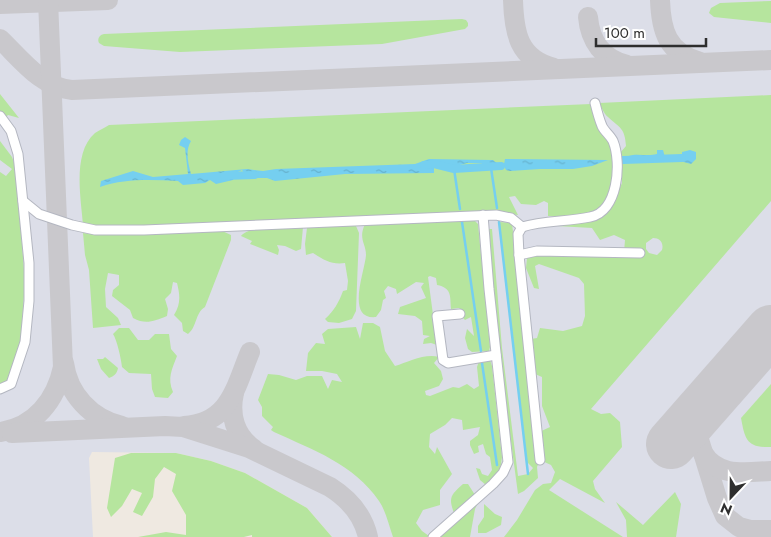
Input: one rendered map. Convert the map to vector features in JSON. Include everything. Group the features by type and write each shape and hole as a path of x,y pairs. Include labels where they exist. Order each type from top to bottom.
{"lane":[{"path":"540,460 518,234 522,227 550,221 592,217 602,212 612,198 617,183 617,158 613,140 602,126 595,103"},
{"path":"0,116 11,131 18,154 29,272 29,300 25,342 11,384 0,389"},
{"path":"23,201 40,214 72,226 95,230 144,230 484,215 511,218 522,227"},
{"path":"433,537 493,484 503,473 508,462 488,289 484,215"},
{"path":"519,255 537,251 640,253"},
{"path":"460,314 437,316 443,360 448,363 496,355"}],"shaded area":[{"path":"0,0 771,0 771,537 332,537 307,508 245,473 211,461 176,453 92,452 89,458 93,537 0,537"}],"green space":[{"path":"771,1 771,23 714,17 709,13 711,8 720,3"},
{"path":"462,19 468,23 465,29 382,44 180,52 104,46 98,40 104,34"},
{"path":"0,94 19,118 8,115 0,123"},
{"path":"771,95 771,201 591,409 601,414 610,413 620,422 622,447 593,481 595,489 605,503 560,479 549,490 623,537 504,537 535,490 543,484 551,483 555,472 551,465 540,460 537,467 538,478 518,494 494,304 489,229 492,229 502,348 518,476 528,474 533,468 527,462 499,222 512,223 535,434 550,427 542,406 542,377 535,374 531,339 537,338 540,328 563,331 582,326 585,316 584,284 579,278 539,264 535,266 539,289 534,288 526,268 527,258 542,255 624,252 625,240 614,235 600,240 592,228 557,226 566,224 613,203 622,183 620,153 626,146 624,135 621,129 605,114 599,103","holes":["655,238 662,243 662,250 657,255 649,253 646,249 646,243"]},
{"path":"591,104 597,123 609,141 614,161 614,172 609,194 603,203 596,210 583,216 548,216 548,203 544,201 536,205 521,204 515,196 509,197 518,215 121,227 83,225 80,176 83,152 95,133 109,125"},
{"path":"0,141 12,157 16,168 25,282 21,337 9,385 0,383 0,172 6,176 12,169 0,160"},
{"path":"469,219 478,224 489,351 472,352 468,349 465,338 467,329 474,336 471,317 465,320 459,308 451,309 448,290 437,285 436,278 430,276 428,277 437,345 431,343 423,344 424,339 430,336 423,335 422,321 415,316 398,314 400,307 426,298 421,287 424,283 416,282 397,294 396,289 388,286 384,291 386,298 383,300 381,310 376,317 367,316 361,311 359,293 366,255 362,237 365,224"},
{"path":"313,226 356,226 359,233 356,311 352,319 339,323 328,322 325,319 336,306 343,291 347,290 348,281 345,263 328,261 313,253 306,255 307,228"},
{"path":"303,227 301,249 296,251 277,245 278,255 250,244 252,241 241,236 245,232 252,230"},
{"path":"220,230 231,235 231,240 205,307 199,313 193,328 188,334 183,331 182,323 174,315 179,299 177,283 173,282 171,293 165,299 168,309 167,316 146,322 133,318 130,310 112,296 113,290 119,285 119,275 108,273 105,289 106,307 118,318 121,325 93,328 89,270 85,255 83,233 99,235"},
{"path":"363,323 373,323 380,327 385,351 395,366 422,357 439,357 434,363 441,371 443,379 439,386 425,391 426,395 430,396 467,384 474,389 479,386 477,367 479,361 490,360 492,366 502,457 500,471 486,485 480,480 476,468 480,469 482,474 488,476 492,470 490,457 486,454 483,444 478,446 479,452 474,454 470,445 470,441 478,435 480,427 463,430 462,420 452,418 445,425 430,434 429,447 435,454 437,447 452,474 440,490 440,505 423,510 416,523 429,536 427,537 393,537 379,501 358,477 332,459 274,432 271,430 273,427 262,416 262,407 258,400 268,374 296,380 307,376 322,376 328,389 332,380 342,382 337,374 322,371 306,371 308,353 316,343 325,344 322,334 328,329 356,327 360,339"},
{"path":"119,328 129,328 138,340 149,340 155,334 169,334 171,349 177,356 170,378 173,392 168,398 155,397 152,389 151,374 129,373 122,367 119,349 113,334"},
{"path":"105,357 118,368 117,372 109,378 101,369 97,359"},
{"path":"771,384 771,447 757,446 752,444 746,437 741,418"},
{"path":"131,453 176,453 211,461 245,473 307,508 332,537 252,537 252,535 244,537 138,537 166,532 186,535 186,515 172,491 176,474 164,467 155,479 153,497 142,516 133,512 142,493 132,489 122,506 111,517 107,508 115,458"},
{"path":"463,484 468,484 475,495 454,513 451,500"},
{"path":"675,492 681,504 676,537 627,537 626,520 616,502 643,525"},
{"path":"479,501 475,509 470,537 438,537"},
{"path":"484,504 495,514 502,517 501,525 486,533 478,533 478,526 484,517"}],"water":[{"path":"185,137 191,141 188,161 191,174 247,169 263,171 415,164 429,159 493,160 498,164 504,164 505,159 608,160 592,166 573,169 510,171 506,170 504,166 485,168 482,166 482,163 467,163 456,166 454,169 444,163 434,164 434,173 345,174 275,181 267,178 248,178 242,170 234,174 233,180 216,184 210,180 205,183 183,185 178,181 139,180 100,187 101,181 133,171 153,177 188,174 185,148 179,145"},
{"path":"657,150 663,150 666,161 682,158 682,152 690,150 696,152 696,159 691,164 676,160 665,162 643,158 626,160 626,157 630,156 657,154"}],"waterway":[{"path":"623,160 682,158"},
{"path":"424,165 434,164 454,169 501,166"},
{"path":"491,168 497,208"},
{"path":"454,169 460,209"},
{"path":"224,176 255,175"},
{"path":"462,222 481,351"},
{"path":"499,222 528,474"},
{"path":"482,363 497,465"}],"taxiway":[{"path":"0,432 24,424 42,410 55,390 63,367 48,0"},
{"path":"0,4 108,0"},
{"path":"513,0 515,23 520,43 533,58 542,64 554,68"},
{"path":"660,0 662,21 668,39 680,53 700,62"},
{"path":"588,17 589,26 599,48 611,58 627,65"},
{"path":"0,39 41,78 61,88 72,90 771,60"},
{"path":"184,426 212,418 221,411 235,390 250,352"},
{"path":"64,363 70,385 83,404 100,418 122,426"},
{"path":"721,388 702,412 696,430 717,498 725,516 739,527 750,530 771,530"},
{"path":"234,393 232,409 235,424 242,438 254,449"},
{"path":"12,433 165,426 183,427 249,448 330,487 354,508 363,522 368,537"},
{"path":"703,453 709,461 725,470 733,472 771,471"}],"runway":[{"path":"671,444 771,330"}]}
